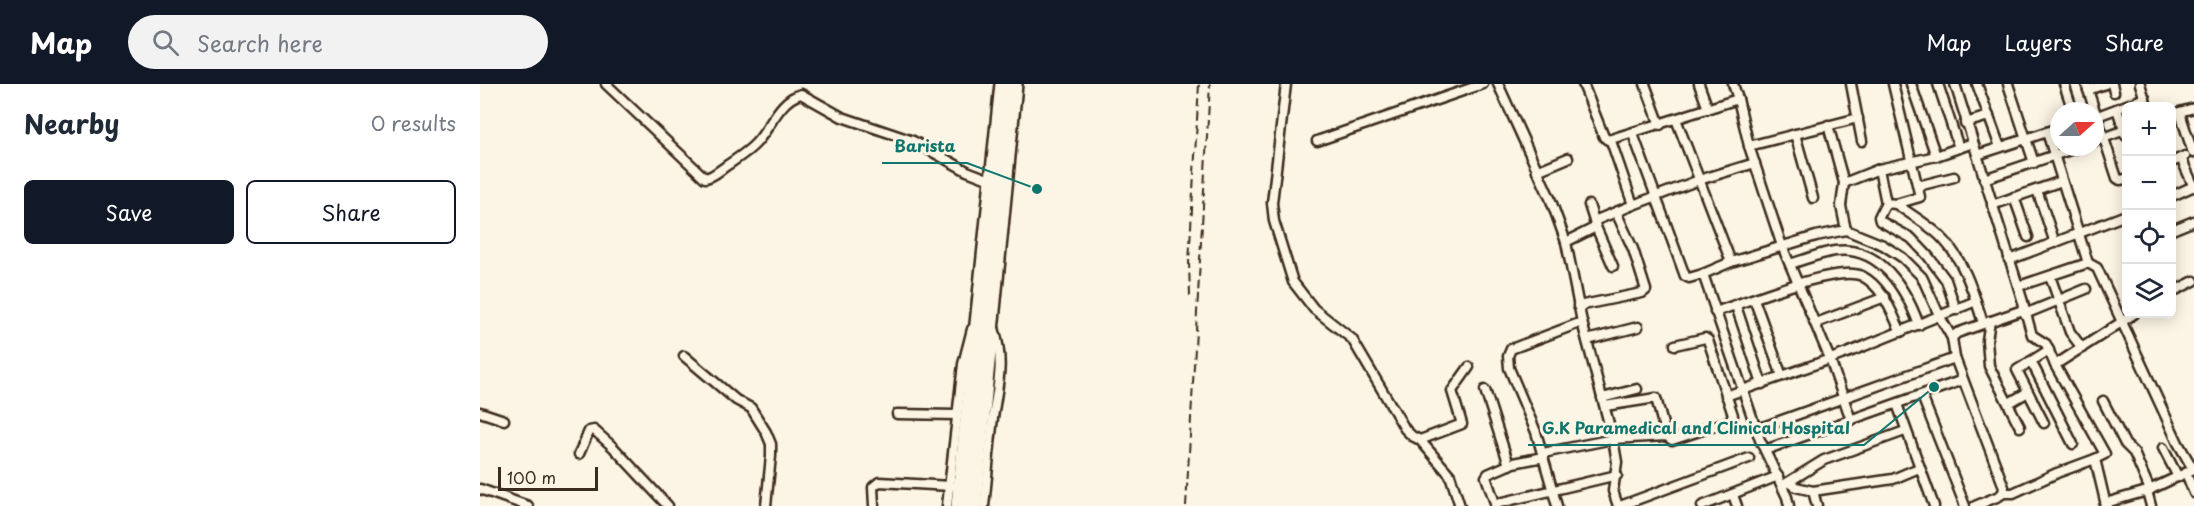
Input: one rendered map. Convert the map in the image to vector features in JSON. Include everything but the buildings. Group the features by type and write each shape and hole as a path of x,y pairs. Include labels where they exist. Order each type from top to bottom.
{"highway":[{"path":"973,506 993,181 1003,84"},
{"path":"959,506 1014,84"}],"street":[{"path":"606,84 707,178 751,148 788,101 801,94 842,117 913,141 967,171 993,181"},
{"path":"1286,84 1272,203 1274,221 1289,272 1303,297 1314,309 1352,339 1405,429 1420,440 1450,475 1460,506"},
{"path":"1317,141 1483,84"},
{"path":"1498,84 1566,242 1578,306 1613,438 1617,462 1613,491 1619,506 1749,458"},
{"path":"1583,84 1605,137 1611,141 1633,205"},
{"path":"1644,84 1660,124"},
{"path":"1699,84 1708,109"},
{"path":"1734,84 1749,146 1782,246 1816,323 1845,398 1851,420"},
{"path":"1851,84 1862,141"},
{"path":"1886,203 1896,204 1919,198 1920,195 1893,84"},
{"path":"1938,84 1959,148"},
{"path":"1955,84 2008,260 2019,286 2032,335 2044,342 2049,350 2055,365 2105,454 2013,493 2003,493 1976,506"},
{"path":"1977,84 2000,147"},
{"path":"2007,84 2034,163"},
{"path":"2064,84 2070,102"},
{"path":"2091,102 2087,87 2105,84"},
{"path":"2140,84 2146,102"},
{"path":"1914,85 1936,156"},
{"path":"1611,141 1738,99"},
{"path":"2104,112 2122,108"},
{"path":"2176,160 2193,153 2176,114 2194,108"},
{"path":"2117,109 2122,122"},
{"path":"1965,123 1989,116"},
{"path":"1749,146 1858,118"},
{"path":"1676,119 1731,262"},
{"path":"1828,126 1844,183 1841,206 1846,230"},
{"path":"1977,155 2050,131"},
{"path":"2047,132 2050,142"},
{"path":"1633,134 1685,276 1689,278 1782,246 1846,230 1883,245 1903,258 1924,280 1953,338 1955,358 2004,487 2003,493"},
{"path":"1795,134 1813,198"},
{"path":"2122,134 2104,138 2117,178 2122,180"},
{"path":"1844,183 1879,169 1936,156 1973,143"},
{"path":"1984,179 2054,156 2088,263 2097,268 2140,359 2178,443 2194,493"},
{"path":"1537,171 1568,158"},
{"path":"2176,194 2194,186 2181,158"},
{"path":"1566,242 1616,212 1699,180 1755,164"},
{"path":"1879,169 1886,203 1880,221 1911,238 1928,256 1946,280 1956,310"},
{"path":"1918,186 1954,177"},
{"path":"1992,204 2062,181"},
{"path":"2037,190 2055,243"},
{"path":"2014,197 2028,237"},
{"path":"1896,204 1943,239 1962,265 1986,322 1987,360 2020,427"},
{"path":"1589,205 1613,266"},
{"path":"1578,306 1642,293 1646,290 1633,249 1616,212"},
{"path":"2008,260 2122,217"},
{"path":"2176,228 2194,221"},
{"path":"1790,264 1836,251 1859,253 1878,262 1895,277 1911,302 1919,325"},
{"path":"2019,286 2088,263"},
{"path":"1702,274 1756,429 1778,476 1786,484 1813,491 1893,479 1919,468"},
{"path":"1715,312 1835,274 1855,274 1866,279 1885,297 1900,332"},
{"path":"2050,276 2070,332 2082,348"},
{"path":"2176,290 2194,281"},
{"path":"1953,338 1957,333 1986,322 2059,301 2086,289"},
{"path":"1816,323 1885,297"},
{"path":"1754,299 1782,376"},
{"path":"1726,396 1830,359 1976,301"},
{"path":"1736,306 1762,384"},
{"path":"947,506 963,364 971,331 985,316 999,346 1000,378 992,423 984,506"},
{"path":"2055,365 2127,318"},
{"path":"1557,506 1536,432 1509,368 1508,353 1519,346 1582,322"},
{"path":"1587,340 1638,327"},
{"path":"1617,475 1496,505 1486,475 1509,465 1543,455 1613,438 1666,436 1672,440 1730,421 1734,415 1708,340 1705,338 1675,345"},
{"path":"2044,423 2017,370 2049,350"},
{"path":"684,356 736,400 751,408 766,432 771,444 766,506"},
{"path":"1756,429 1955,358"},
{"path":"2031,361 2073,444"},
{"path":"1420,440 1462,424 1452,391 1468,367"},
{"path":"1765,450 1963,380"},
{"path":"1604,402 1637,389"},
{"path":"1485,390 1509,465"},
{"path":"2009,403 2028,392"},
{"path":"1922,396 1965,506"},
{"path":"1604,402 1656,398 1666,436"},
{"path":"2103,401 2125,444 2134,453 2148,490 2151,506"},
{"path":"1897,404 1934,506"},
{"path":"480,412 504,420"},
{"path":"897,414 957,416"},
{"path":"579,454 590,431 594,429 668,506"},
{"path":"1786,484 1824,460 1905,431"},
{"path":"2163,448 2188,472"},
{"path":"2095,459 2106,506"},
{"path":"2106,506 2109,502 2148,490 2188,472"},
{"path":"1702,506 1778,476"},
{"path":"874,506 873,487 879,482 951,486"},
{"path":"1786,484 1789,506"},
{"path":"480,489 528,506"},
{"path":"1813,491 1817,506"},
{"path":"1732,495 1737,506"}],"railway":[{"path":"1190,296 1189,263 1199,84"},
{"path":"1186,506 1210,84"}],"place":[{"name":"Barista","path":"1037,189"},
{"name":"G.K Paramedical and Clinical Hospital","path":"1934,387"}]}
